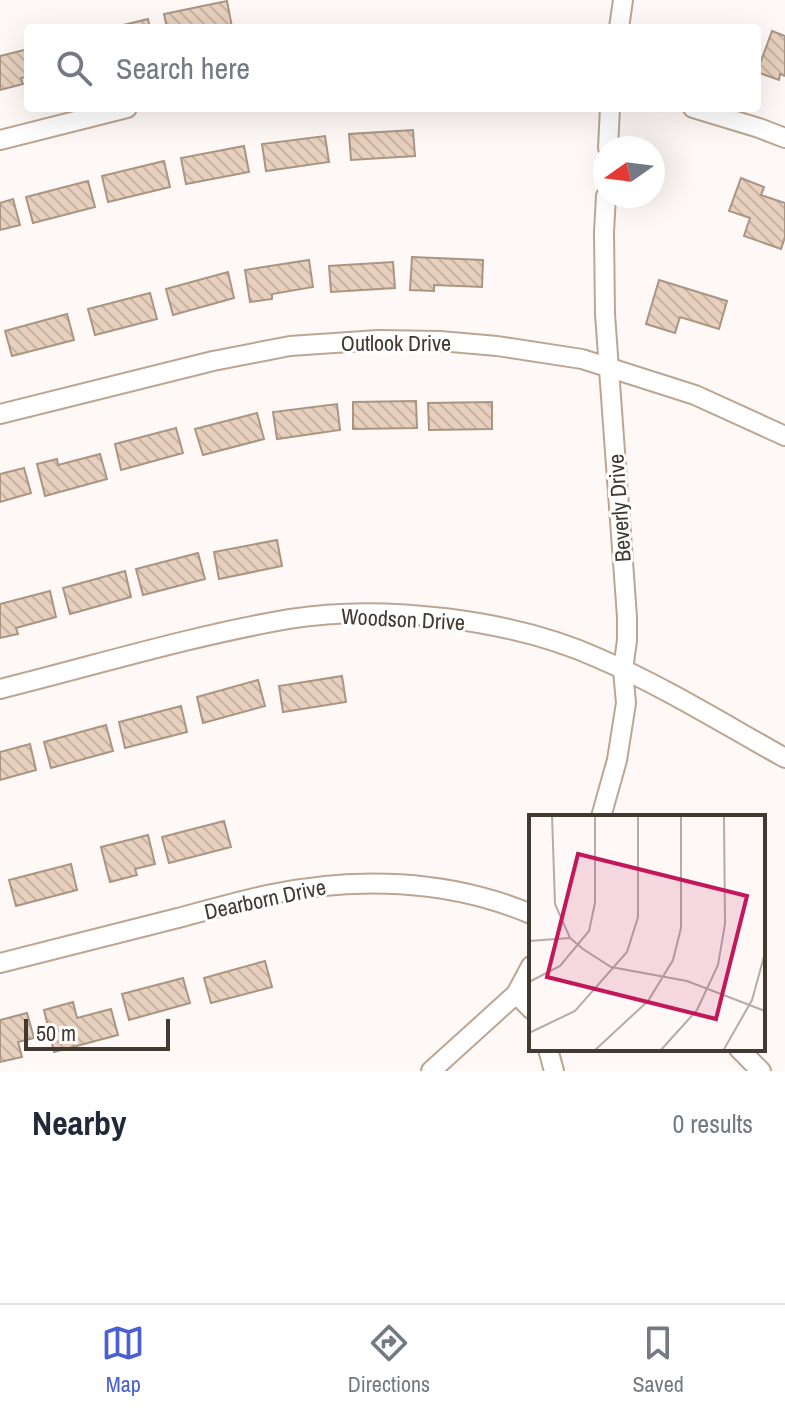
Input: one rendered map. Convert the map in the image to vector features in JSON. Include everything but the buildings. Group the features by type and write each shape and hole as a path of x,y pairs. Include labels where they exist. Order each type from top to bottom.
{"street":[{"path":"620,24 623,0"},
{"path":"0,140 111,112"},
{"path":"609,136 610,112"},
{"path":"706,112 785,138"},
{"name":"Beverly Drive","path":"602,815 617,760 626,703 623,670 627,640 605,314 605,208"},
{"name":"Outlook Drive","path":"0,414 213,361 290,346 378,340 440,341 582,359 695,395 785,436"},
{"name":"Woodson Drive","path":"0,689 220,633 292,619 366,613 451,618 519,631 598,657 785,758"},
{"name":"Dearborn Drive","path":"0,963 269,895 335,885 381,882 446,889 529,913"},
{"path":"431,1071 516,994 529,970"},
{"path":"516,994 529,1007"},
{"path":"549,1051 554,1071"},
{"path":"741,1051 761,1071"}]}
